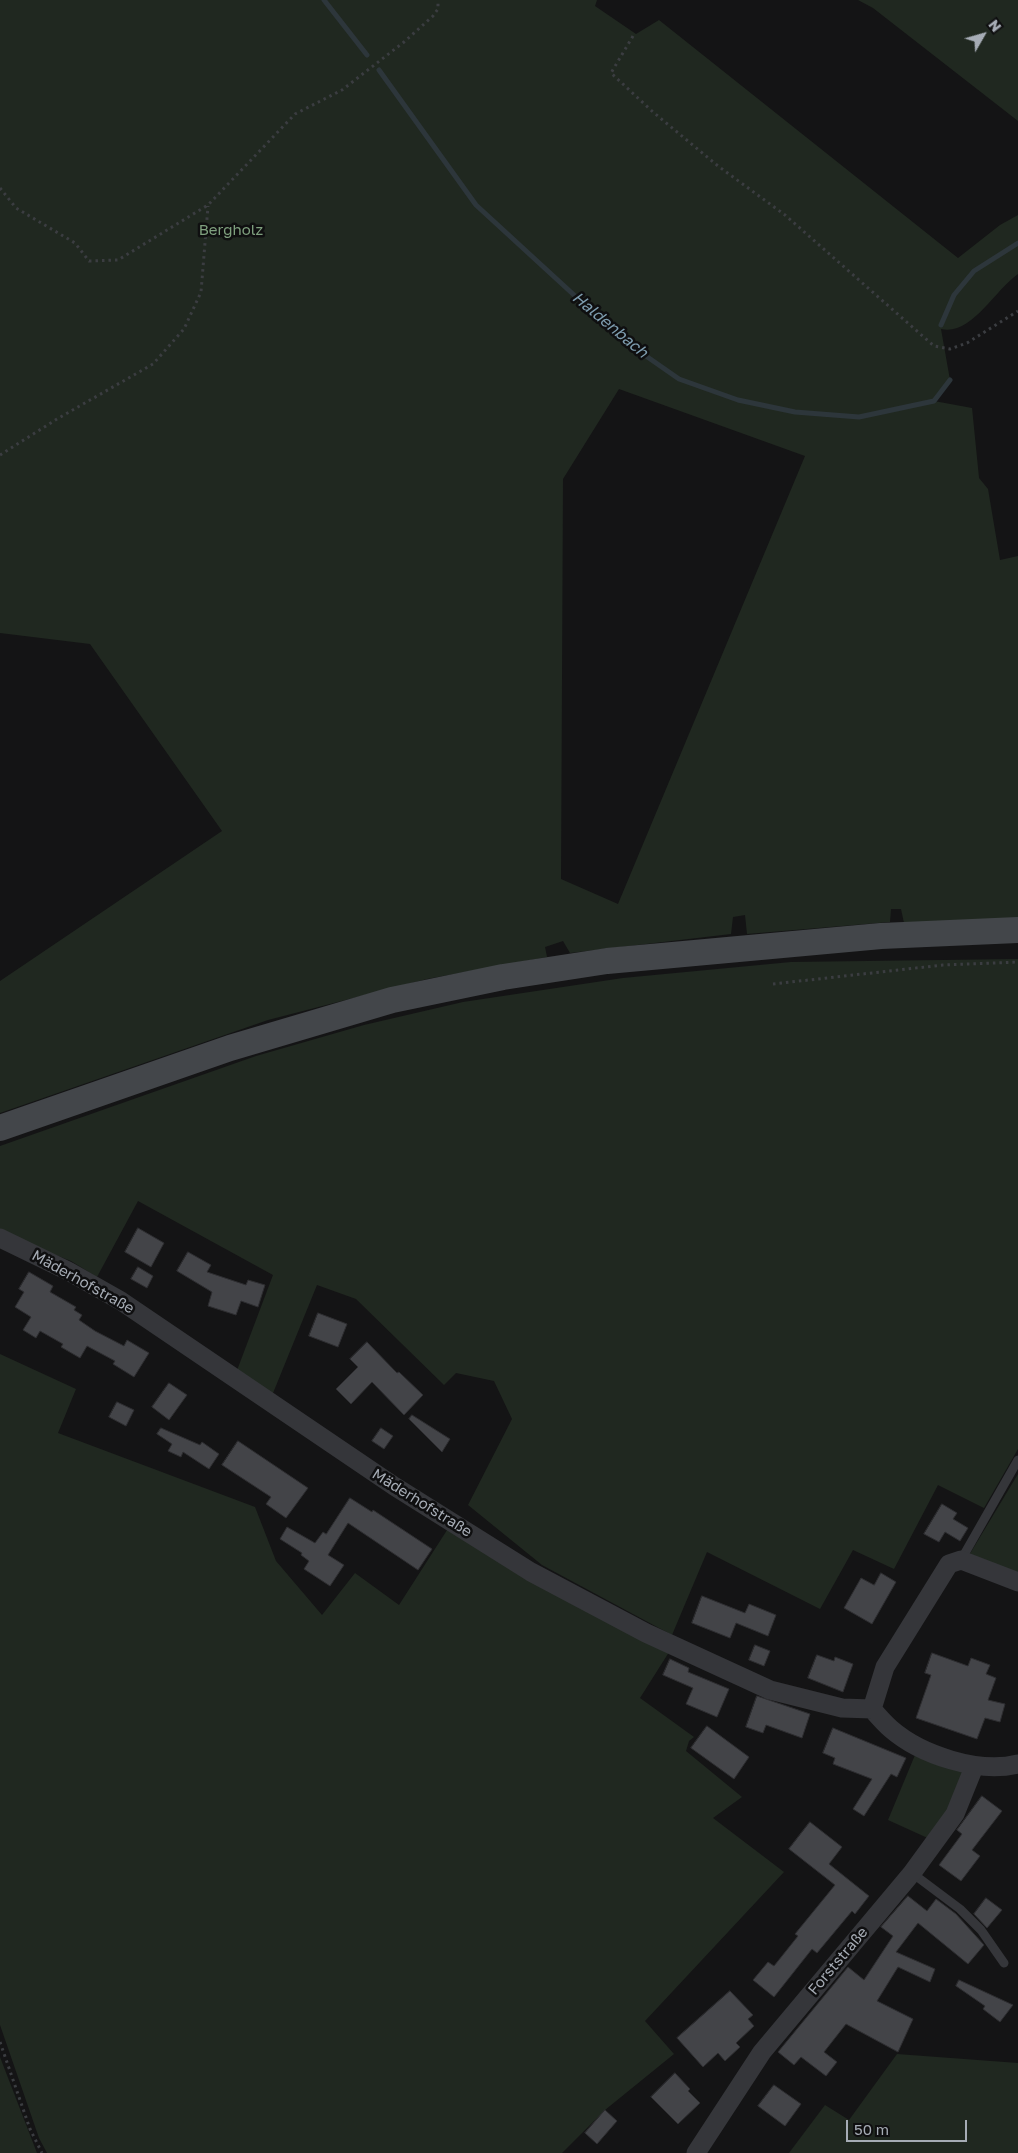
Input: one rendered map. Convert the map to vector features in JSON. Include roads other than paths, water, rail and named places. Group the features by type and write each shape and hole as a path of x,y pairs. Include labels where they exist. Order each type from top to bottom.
{"street":[{"path":"0,1128 230,1048 392,1000 503,977 607,961 881,936 1018,930"},
{"name":"Mäderhofstraße","path":"0,1238 68,1271 121,1301 394,1486 532,1572 646,1633 770,1690 842,1708 872,1709"},
{"path":"1018,1582 961,1560 950,1564 884,1667 872,1709 891,1730 924,1748 974,1767 1004,1768 1018,1764"},
{"name":"Forststraße","path":"696,2153 762,2052 912,1873 955,1814 974,1767"}],"lane":[{"path":"961,1560 1018,1460"},
{"path":"912,1873 960,1909 981,1930 1004,1963"}],"waterway":[{"name":"Haldenbach","path":"324,0 367,55"},
{"name":"Haldenbach","path":"379,70 476,205 623,340 679,379 738,400 795,412 859,417 934,401 950,380"},
{"name":"Haldenbach","path":"941,325 954,295 974,271 1018,243"}],"park label":[{"name":"Bergholz","path":"231,230"}]}
